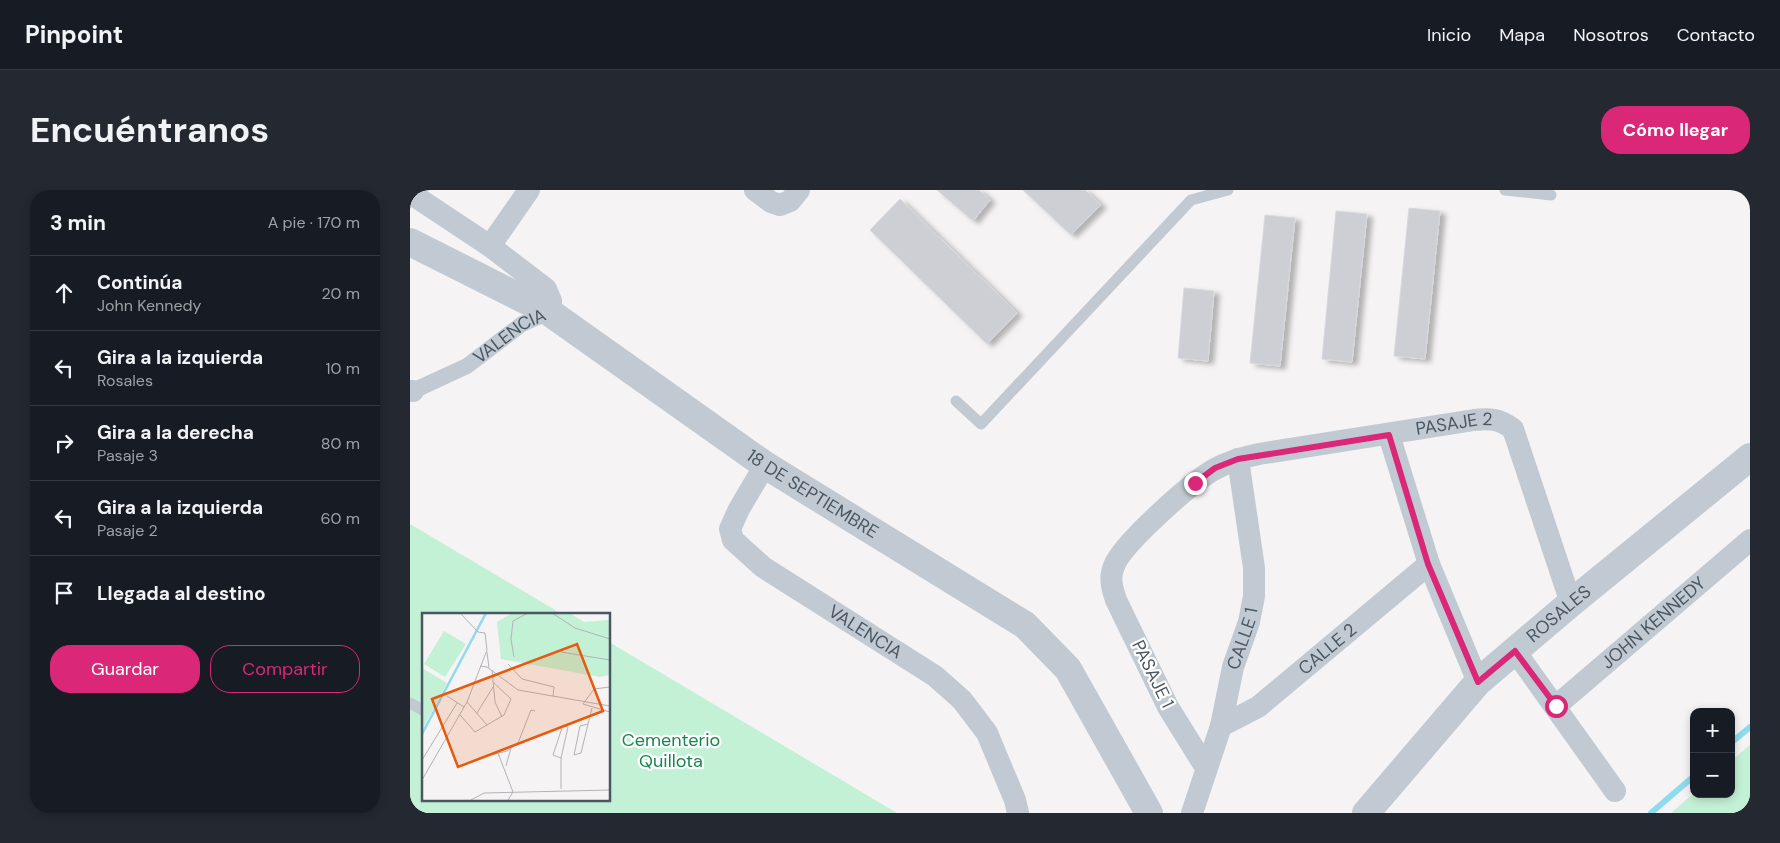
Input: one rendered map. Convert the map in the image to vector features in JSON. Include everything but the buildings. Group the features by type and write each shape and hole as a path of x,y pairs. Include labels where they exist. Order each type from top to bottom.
{"street":[{"path":"490,246 529,190"},
{"path":"755,190 771,202 780,205 790,201 798,190"},
{"name":"VALENCIA","path":"410,193 490,246 546,290 551,301 549,312 522,324 467,366 412,391"},
{"name":"18 DE SEPTIEMBRE","path":"410,242 549,312 765,465 1025,625 1068,669 1148,813"},
{"name":"PASAJE 2","path":"1111,576 1123,550 1195,483 1215,468 1238,459 1492,418 1503,422 1513,429 1571,602"},
{"path":"1389,435 1428,564 1478,682"},
{"name":"ROSALES","path":"1366,813 1478,682 1571,602 1750,457"},
{"name":"CALLE 1","path":"1192,813 1222,726 1233,667 1249,622 1254,596 1254,568 1238,459"},
{"name":"VALENCIA","path":"765,465 739,509 730,529 733,540 763,567 935,676 962,700 987,733 1015,800 1018,813"},
{"name":"JOHN KENNEDY","path":"1556,706 1750,540"},
{"name":"CALLE 2","path":"1222,726 1258,706 1428,564"},
{"name":"PASAJE 1","path":"1111,576 1111,586 1116,600 1168,707 1206,768"},
{"path":"1515,651 1615,791"}],"lane":[{"path":"956,401 981,424 1191,200 1228,190"},
{"path":"1505,190 1551,195"},
{"path":"410,703 422,710"}],"green space":[{"name":"Cementerio Quillota","path":"410,524 560,613 422,613 422,800 610,800 610,643 897,813 410,813"},
{"path":"1750,745 1750,813 1671,813 1690,796 1690,798 1735,798 1735,758"}],"waterway":[{"path":"1735,740 1750,727"},
{"path":"1651,813 1690,779"}],"route":[{"path":"1195,483 1215,468 1238,459 1259,454 1389,435 1428,564 1478,682 1515,651 1556,706"}]}
